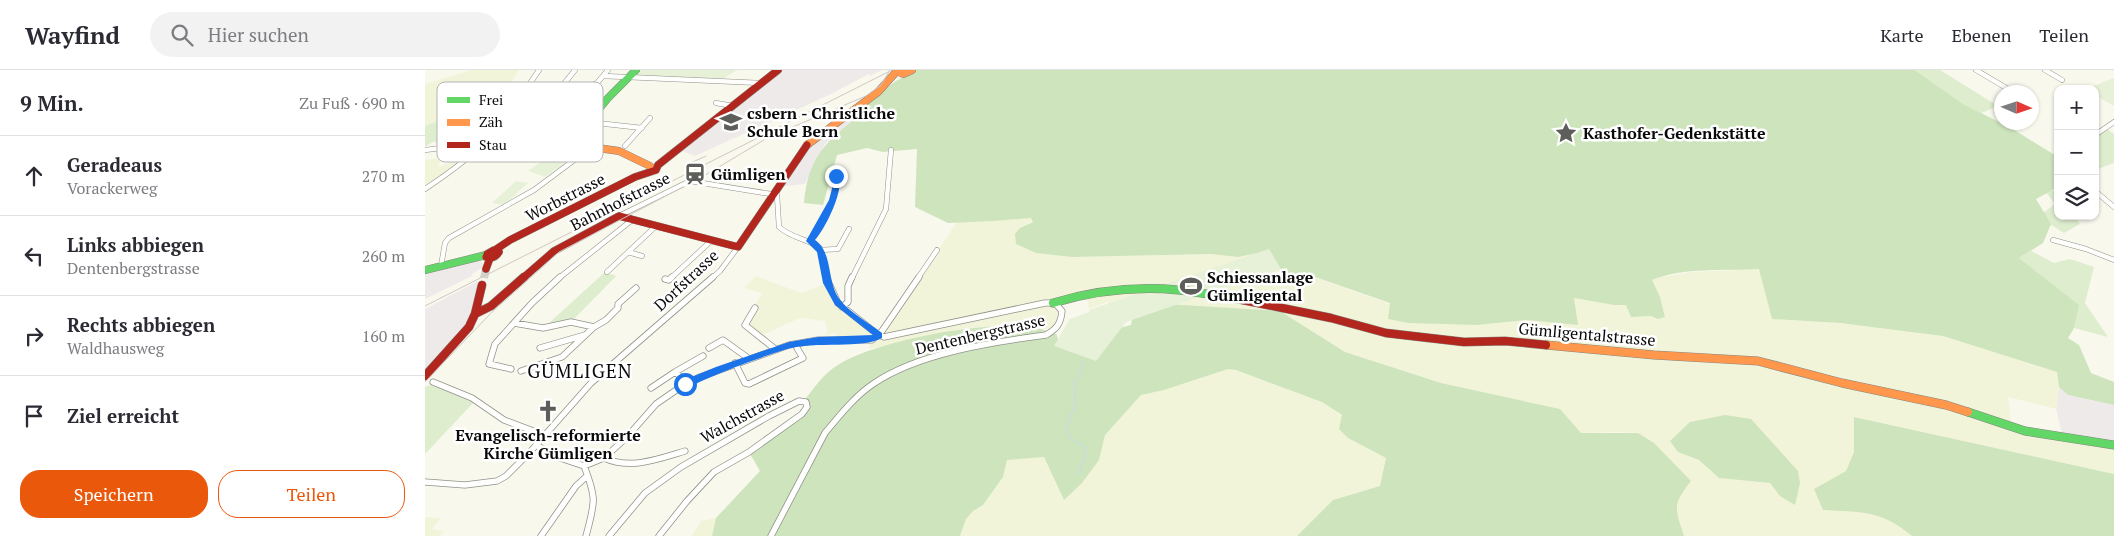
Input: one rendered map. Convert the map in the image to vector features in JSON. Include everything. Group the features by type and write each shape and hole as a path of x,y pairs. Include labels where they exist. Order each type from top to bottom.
{"street":[{"path":"531,82 539,70"},
{"path":"565,82 575,70"},
{"path":"598,82 609,70"},
{"path":"603,104 636,70"},
{"name":"Worbstrasse","path":"488,257 498,254 498,251 495,250 510,240 652,168 778,70"},
{"path":"897,71 902,74 912,70"},
{"path":"1975,70 2001,85"},
{"path":"2045,70 2062,80"},
{"name":"Dorfstrasse","path":"425,482 465,485 500,480 509,473 591,383 728,262 808,144 878,92 897,71"},
{"path":"603,76 762,84"},
{"path":"716,104 734,106"},
{"path":"625,146 650,118"},
{"path":"2099,131 2114,122"},
{"path":"603,124 641,128"},
{"path":"603,148 623,152 652,168"},
{"path":"842,307 848,302 848,286 886,209 891,150"},
{"path":"425,189 462,162"},
{"path":"441,266 445,243 449,238 534,190 572,162"},
{"path":"810,241 815,236 833,200 837,180"},
{"name":"Bahnhofstrasse","path":"475,314 489,308 554,252 619,216 690,181 773,193"},
{"path":"773,193 777,195 777,223 781,230 789,236 810,241 820,250 829,288 838,303 879,335 937,250"},
{"path":"2099,194 2114,206"},
{"path":"619,216 738,247"},
{"path":"511,369 489,364 495,344 573,265 633,219"},
{"path":"607,272 657,225"},
{"path":"820,250 840,248 849,229"},
{"path":"665,279 669,280 712,240"},
{"path":"2053,240 2086,249 2114,260"},
{"path":"628,252 642,256"},
{"path":"425,270 488,257 475,314 465,332 425,376"},
{"path":"521,371 558,360 594,327 606,320 636,288"},
{"name":"Gümligentalstrasse","path":"1053,302 1114,292 1167,289 1254,302 1331,318 1387,333 1421,338 1464,342 1533,342 1644,354 1758,361 1842,383 1946,405 2025,431 2114,445"},
{"name":"Bahnhofstrasse","path":"478,305 489,304 498,300"},
{"name":"Dentenbergstrasse","path":"605,458 627,437 656,404 687,383 775,349 818,340 872,340 879,335 893,336 1035,304 1053,302 1061,309 1063,317 1058,327 1049,333 988,343 922,360 891,373 873,384 837,418 825,433 771,536"},
{"path":"755,308 745,325 775,349"},
{"path":"514,323 543,328 571,322 594,327"},
{"path":"540,348 586,334"},
{"path":"709,348 723,340 748,358"},
{"path":"735,364 745,384 749,384 803,358 797,348"},
{"path":"651,388 703,356"},
{"path":"675,372 687,383"},
{"path":"433,382 472,398 504,420 544,435"},
{"name":"Walchstrasse","path":"609,536 625,514 645,493 681,466 769,416 799,401 806,402 807,407 803,413 749,452 715,472 687,501 659,536"},
{"path":"535,445 557,457 584,466 605,458 625,463 639,463 685,451"},
{"path":"584,466 592,486 595,502 586,536"},
{"path":"541,536 576,486 587,476"}],"shaded area":[{"path":"781,70 882,70 870,76 869,74 829,95 695,156 682,151"},
{"path":"864,104 872,106 825,144 805,184 777,187 802,150"},
{"path":"477,260 482,262 483,267 472,274 472,276 425,299 425,270"},
{"path":"478,281 478,305 475,314 425,376 425,309"},
{"path":"2059,387 2068,395 2114,405 2114,444 2062,434 2056,409"}],"green space":[{"path":"471,70 519,70 512,82 437,82 437,121 425,126 425,84"},
{"path":"642,70 737,70 723,79 636,76"},
{"path":"917,70 1915,70 1963,104 1994,120 1994,130 2014,130 2054,155 2054,189 2036,199 2051,224 2043,243 2019,258 2079,305 2074,328 2068,338 2079,345 2091,373 2114,382 2114,405 2068,395 2059,387 2057,372 1943,336 1840,323 1772,319 1759,269 1691,271 1652,280 1660,297 1665,317 1658,319 1651,316 1631,317 1626,305 1614,305 1574,298 1578,325 1527,320 1477,325 1409,323 1388,319 1390,303 1315,277 1302,286 1286,280 1268,251 1238,257 1211,254 1072,257 1036,253 1016,244 1015,234 1020,228 1033,222 1031,218 948,223 915,207 917,149 883,152 867,148 837,155 823,205 804,203 806,185 811,170 825,146 845,126 872,106 864,104 896,81"},
{"path":"1915,70 1940,70 1994,104 1994,108 1981,113 1963,104"},
{"path":"2114,78 2114,106 2099,97 2099,85 2096,85"},
{"path":"437,121 437,144 434,141 425,147 425,126"},
{"path":"2107,129 2114,134 2114,163 2099,169 2099,134"},
{"path":"437,158 437,162 440,162 438,167 452,162 459,162 425,188 425,160"},
{"path":"541,162 566,162 545,177 528,171"},
{"path":"516,181 528,183 504,205 492,203"},
{"path":"2045,191 2054,191 2054,203"},
{"path":"2054,205 2054,220 2077,220 2080,224 2064,233 2042,219 2043,213"},
{"path":"1031,217 1033,221 1020,228 1036,253 1072,257 1212,254 1238,257 1268,251 1302,286 1314,277 1390,304 1477,325 1527,320 1577,325 1574,298 1614,305 1626,304 1631,317 1652,316 1658,319 1665,316 1660,297 1651,280 1692,272 1760,269 1772,319 1840,323 1943,336 2057,372 2059,387 2056,409 2008,397 2012,429 2114,447 2114,474 1855,417 1854,452 1846,471 1815,489 1823,509 1866,512 1881,516 1897,523 1912,536 1684,536 1677,514 1678,497 1691,481 1638,433 1581,433 1559,409 1441,383 1345,352 1280,311 1128,314 1107,302 1089,309 1086,295 1053,305 1061,315 1051,331 1048,329 1001,327 966,328 870,349 869,341 889,338 883,333 957,222","holes":["1699,460 1800,483 1780,496 1770,483 1719,478"]},
{"name":"Schiessanlage Gümligental","path":"1269,249 1281,269 1126,322 1096,361 1054,346 1070,319 1089,312 1089,310"},
{"path":"2031,251 2054,263 2070,259 2094,267 2085,303 2108,337 2074,328 2078,305 2019,258"},
{"path":"605,272 616,276 573,320 548,324"},
{"path":"756,276 801,293 827,283 838,303 873,331 873,334 870,338 836,338 835,333 824,336 828,332 825,321 800,318 758,337 745,325 762,293 744,288"},
{"path":"1166,304 1280,311 1345,352 1441,383 1560,409 1581,433 1638,433 1654,443 1691,481 1681,496 1677,507 1684,536 1297,536 1333,500 1380,486 1386,458 1348,438 1339,429 1342,415 1322,402 1236,370 1228,369 1164,390 1141,395 1105,435 1099,460 1082,483 1064,500 1044,457 1007,460 1003,477 983,505 973,511 966,519 960,536 712,536 716,518 760,471 749,452 806,409 804,401 823,377 838,365 883,346 914,338 981,327 1012,326 1038,328 1057,335 1058,340 1100,333 1131,325 1133,313"},
{"path":"1228,369 1236,370 1322,402 1342,416 1348,438 1386,458 1380,486 1333,500 1297,536 960,536 966,519 973,511 983,505 1003,477 1007,460 1044,456 1063,499 1099,460 1105,435 1141,395 1164,390"},
{"path":"430,385 456,393 474,402 425,454 425,387"},
{"path":"1725,415 1751,419 1798,471 1800,483 1795,505 1780,496 1770,483 1719,478 1699,460 1678,452 1670,441 1690,422"},
{"path":"1854,417 2114,474 2114,536 1912,536 1890,521 1870,514 1823,510 1814,489 1846,471 1854,452"},
{"path":"425,517 441,518 432,529 444,531 440,536 425,536"},
{"path":"716,518 712,536 692,536 701,521"}],"waterway":[{"path":"1078,475 1085,456 1084,446 1070,438 1066,430 1076,401 1074,396 1076,388 1073,382 1079,376 1083,364 1079,360"}],"tunnel":[{"path":"484,278 486,269"}],"tram line":[{"path":"425,382 492,312 559,252 702,177 769,137 866,96 881,85 890,70"}],"railway":[{"path":"425,306 892,70"},
{"path":"686,165 706,156"}],"traffic: fast":[{"path":"603,104 636,70"},
{"path":"425,270 486,255"},
{"path":"1053,303 1078,296 1125,290 1155,289 1186,291 1243,300"},
{"path":"1968,412 2025,431 2114,445"}],"traffic: slow":[{"path":"897,71 903,74 912,70"},
{"path":"807,145 878,92 897,71"},
{"path":"603,149 619,151 650,166"},
{"path":"1546,345 1654,355 1758,361 1842,383 1946,405 1968,412"}],"traffic: jam":[{"path":"495,250 510,240 635,177 656,170 658,165 778,70"},
{"path":"475,314 491,306 554,251 619,216 738,247 807,145"},
{"path":"494,250 499,252 497,255 492,258 486,257 487,254 494,250"},
{"path":"486,269 490,258"},
{"path":"425,376 469,327 475,314 482,285"},
{"path":"1243,300 1331,318 1386,333 1464,342 1505,341 1546,345"}],"place":[{"name":"csbern - Christliche Schule Bern","path":"731,122"},
{"name":"Kasthofer-Gedenkstätte","path":"1566,133"},
{"name":"Gümligen","path":"695,174"},
{"name":"Schiessanlage Gümligental","path":"1191,286"},
{"name":"Evangelisch-reformierte Kirche Gümligen","path":"548,411"}],"district":[{"name":"GÜMLIGEN","path":"580,371"}],"route":[{"path":"685,384 748,358 789,345 818,340 872,340 879,335 838,303 827,283 821,251 818,246 810,241 815,236 833,200 837,188 837,180 834,178 836,176"}]}
